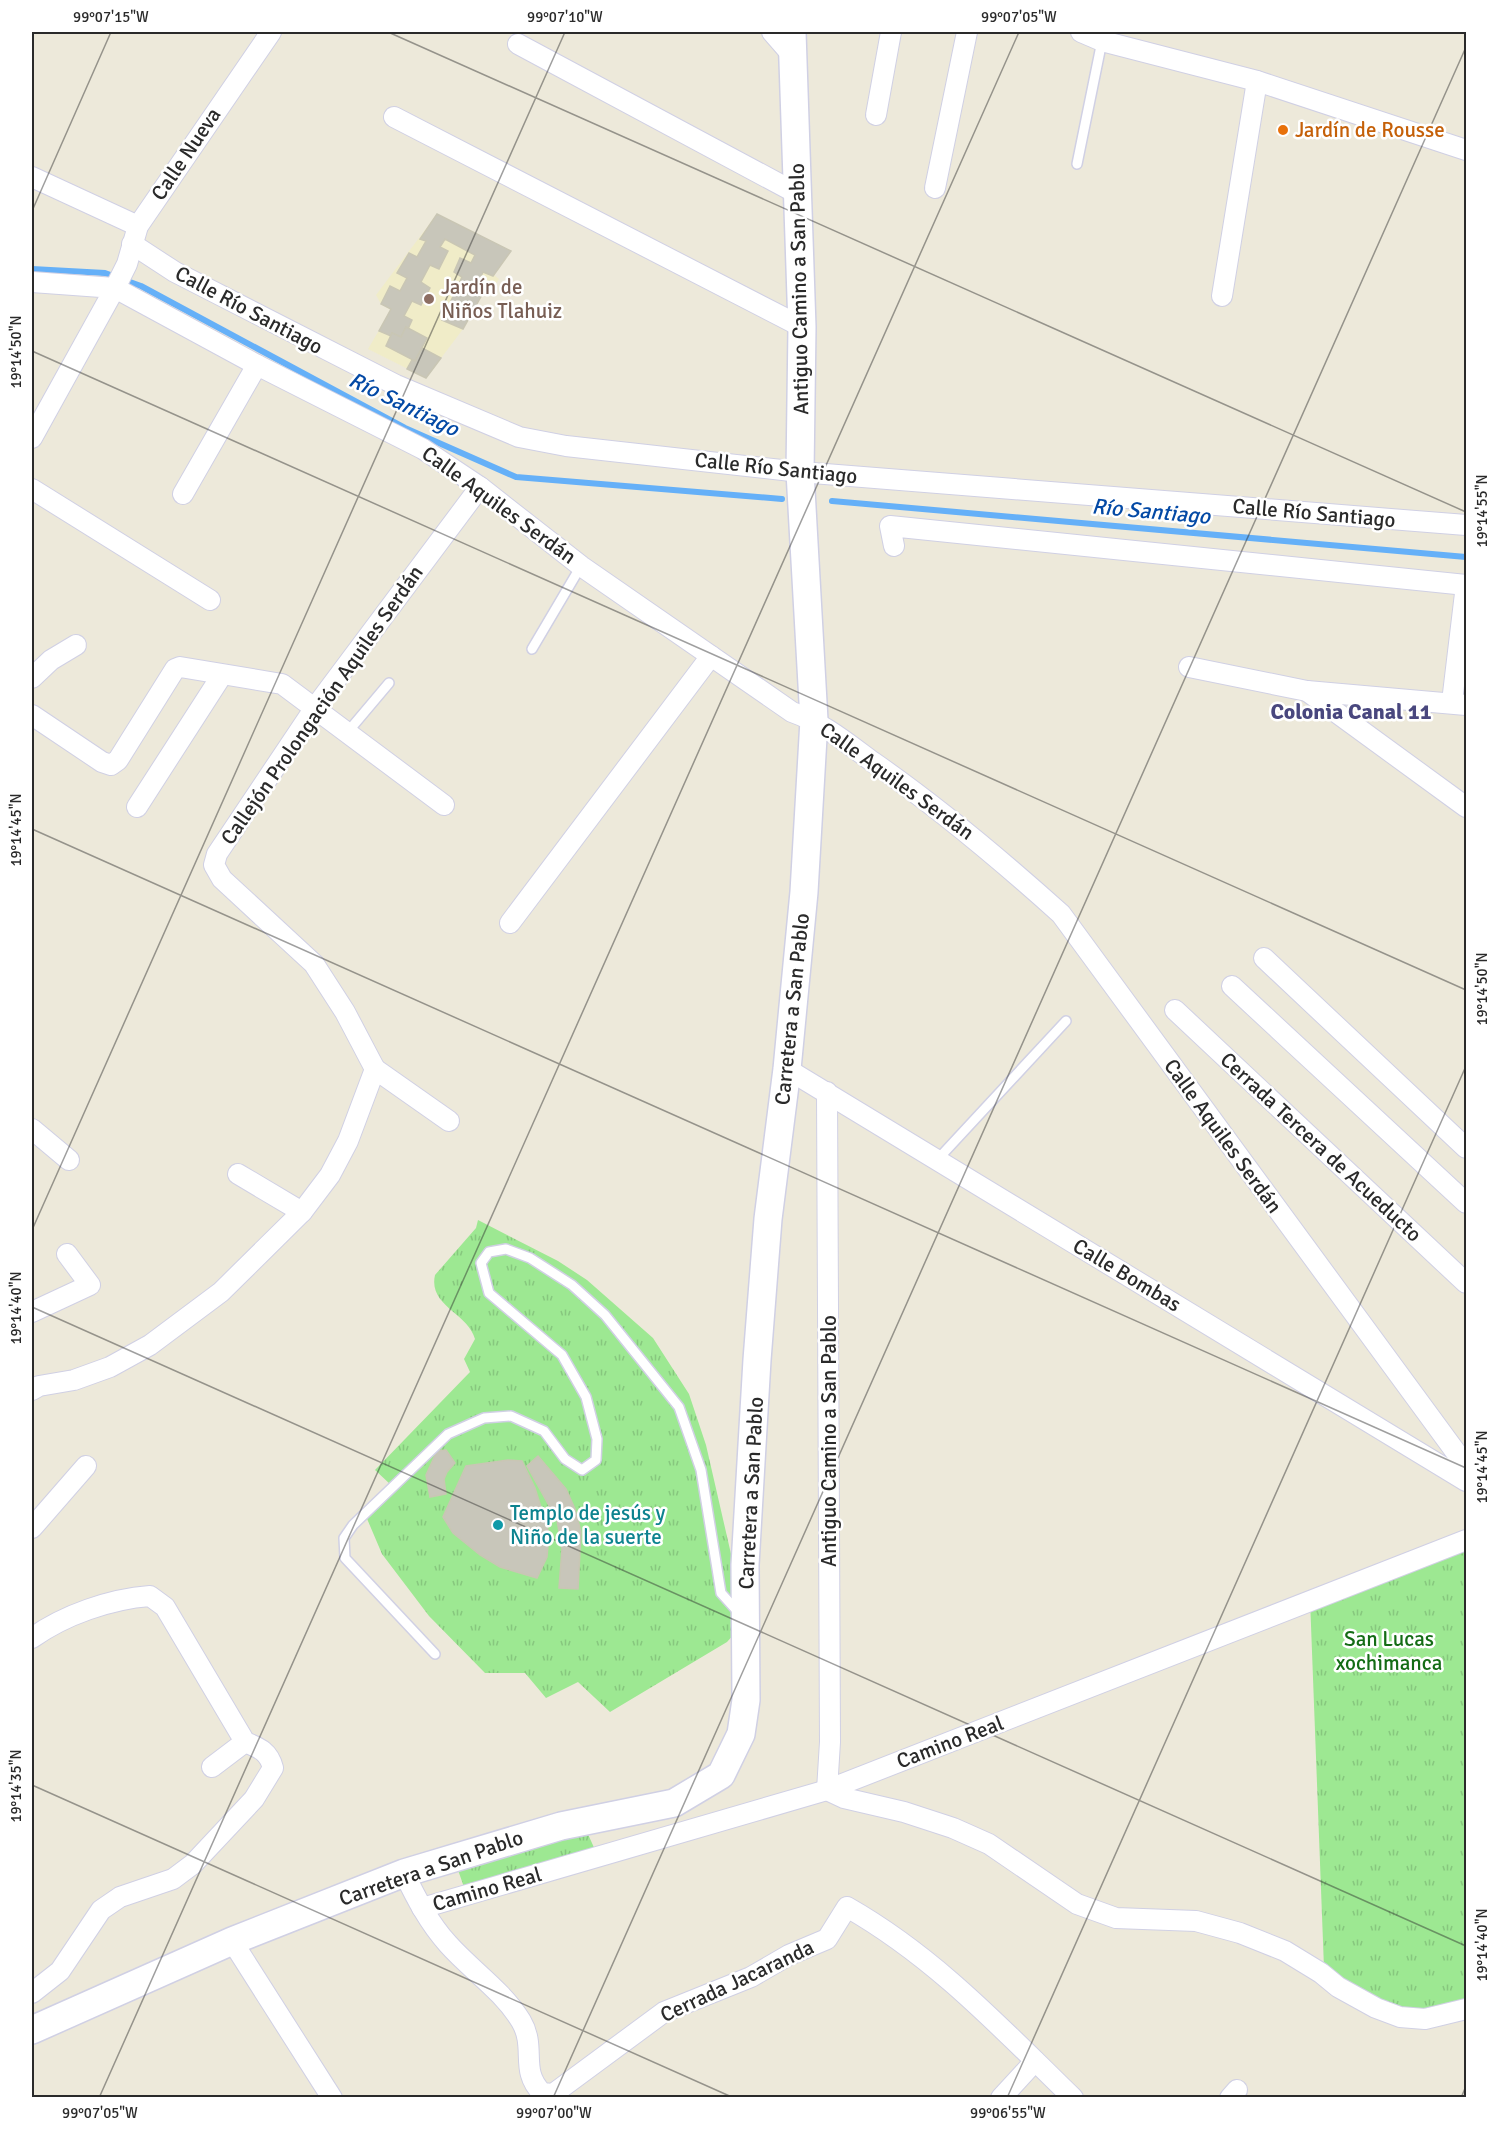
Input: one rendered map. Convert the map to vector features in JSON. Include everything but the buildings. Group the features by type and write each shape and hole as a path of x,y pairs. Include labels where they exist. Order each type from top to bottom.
{"main road":[{"name":"Antiguo Camino a San Pablo","path":"792,43 802,327 800,472"},
{"name":"Carretera a San Pablo","path":"32,2030 232,1941 404,1873 561,1826 674,1803 721,1775 741,1734 746,1700 745,1565 757,1360 768,1219 788,1069 804,892 814,720 800,472"}],"street":[{"name":"Calle Nueva","path":"32,438 128,264 135,235 271,32"},
{"path":"772,32 792,43"},
{"path":"876,115 891,32"},
{"path":"934,188 967,32"},
{"path":"1080,32 1102,41 1257,81 1467,150"},
{"path":"518,44 798,194"},
{"path":"1222,296 1257,81"},
{"path":"394,117 802,327"},
{"path":"32,177 135,235"},
{"name":"Calle Río Santiago","path":"135,235 175,272 386,380 474,420 519,437 566,446 800,472 1467,525"},
{"path":"32,282 116,286"},
{"name":"Calle Aquiles Serdán","path":"116,286 257,365 423,448 480,487 581,566 792,712 814,720 897,778 991,851 1061,914 1467,1466"},
{"path":"183,494 257,365"},
{"name":"Callejón Prolongación Aquiles Serdán","path":"375,1069 345,1012 314,964 222,879 214,865 218,854 314,709 480,487"},
{"path":"32,489 210,600"},
{"path":"894,546 890,526 1466,585 1460,704 1307,691 1189,667"},
{"path":"32,678 51,660 76,645"},
{"path":"510,922 711,656"},
{"path":"32,715 102,762 111,765 118,760 175,669 180,667 282,684 444,805"},
{"path":"137,807 222,675"},
{"path":"1307,691 1467,807"},
{"path":"1264,957 1467,1148"},
{"path":"1232,986 1467,1203"},
{"name":"Cerrada Tercera de Acueducto","path":"1176,1010 1467,1283"},
{"path":"34,1384 74,1380 110,1367 150,1345 221,1292 302,1212 330,1174 348,1141 375,1069 449,1121"},
{"name":"Calle Bombas","path":"788,1069 1467,1481"},
{"name":"Antiguo Camino a San Pablo","path":"827,1092 830,1742 827,1790"},
{"path":"32,1129 69,1160"},
{"path":"238,1174 302,1212"},
{"path":"32,1312 90,1285 67,1254"},
{"path":"32,1528 86,1466"},
{"name":"Camino Real","path":"422,1908 827,1790 1467,1540"},
{"path":"32,1994 60,1971 101,1910 120,1897 165,1882 193,1864 254,1799 273,1768 270,1758 262,1749 245,1742 165,1607 150,1596 106,1604 38,1633"},
{"path":"212,1767 245,1742"},
{"path":"827,1790 844,1798 904,1812 953,1828 989,1844 1077,1904 1116,1918 1196,1921 1240,1933 1285,1951 1321,1973 1338,1987 1376,2008 1400,2017 1425,2019 1467,2009"},
{"name":"Cerrada Jacaranda","path":"404,1873 422,1908 448,1944 485,1977 520,2021 530,2042 528,2072 533,2084 542,2093 553,2094 664,2012 751,1977 789,1955 828,1939 847,1907 882,1927 959,1986 1035,2061"},
{"path":"232,1941 332,2097"},
{"path":"1001,2097 1035,2061 1073,2097"}],"lane":[{"path":"1077,164 1102,41"},
{"path":"532,649 581,566"},
{"path":"346,734 389,683"},
{"path":"938,1159 1066,1021"},
{"path":"435,1654 345,1558 344,1538 353,1525 448,1434 484,1418 511,1416 544,1431 565,1460 582,1470 596,1460 597,1439 586,1396 562,1355 489,1293 481,1263 489,1252 506,1249 531,1258 572,1285 605,1316 679,1407 701,1470 721,1593 746,1621"}],"shaded area":[{"name":"Jardín de Niños Tlahuiz","path":"437,214 511,251 494,275 499,279 490,293 484,292 463,329 426,378 368,349 391,310 381,304 376,295"}],"green space":[{"path":"478,1220 558,1261 587,1280 653,1338 689,1394 706,1445 734,1567 736,1632 727,1642 610,1712 578,1682 546,1698 525,1673 485,1673 429,1616 382,1554 365,1514 391,1485 375,1470 470,1372 464,1359 475,1339 465,1322 443,1302 434,1286 435,1275 476,1228"},
{"name":"San Lucas xochimanca","path":"1466,1536 1466,2002 1419,2015 1375,2001 1324,1968 1310,1599"},
{"path":"587,1832 596,1852 465,1890 458,1870"}],"waterway":[{"name":"Río Santiago","path":"32,269 105,273 141,286 405,428 516,477 782,499"},
{"name":"Río Santiago","path":"832,501 1466,557"}],"place":[{"name":"Jardín de Rousse","path":"1283,130"},
{"name":"Jardín de Niños Tlahuiz","path":"429,299"},
{"name":"Templo de jesús y Niño de la suerte","path":"498,1525"}],"district":[{"name":"Colonia Canal 11","path":"1351,711"}]}
